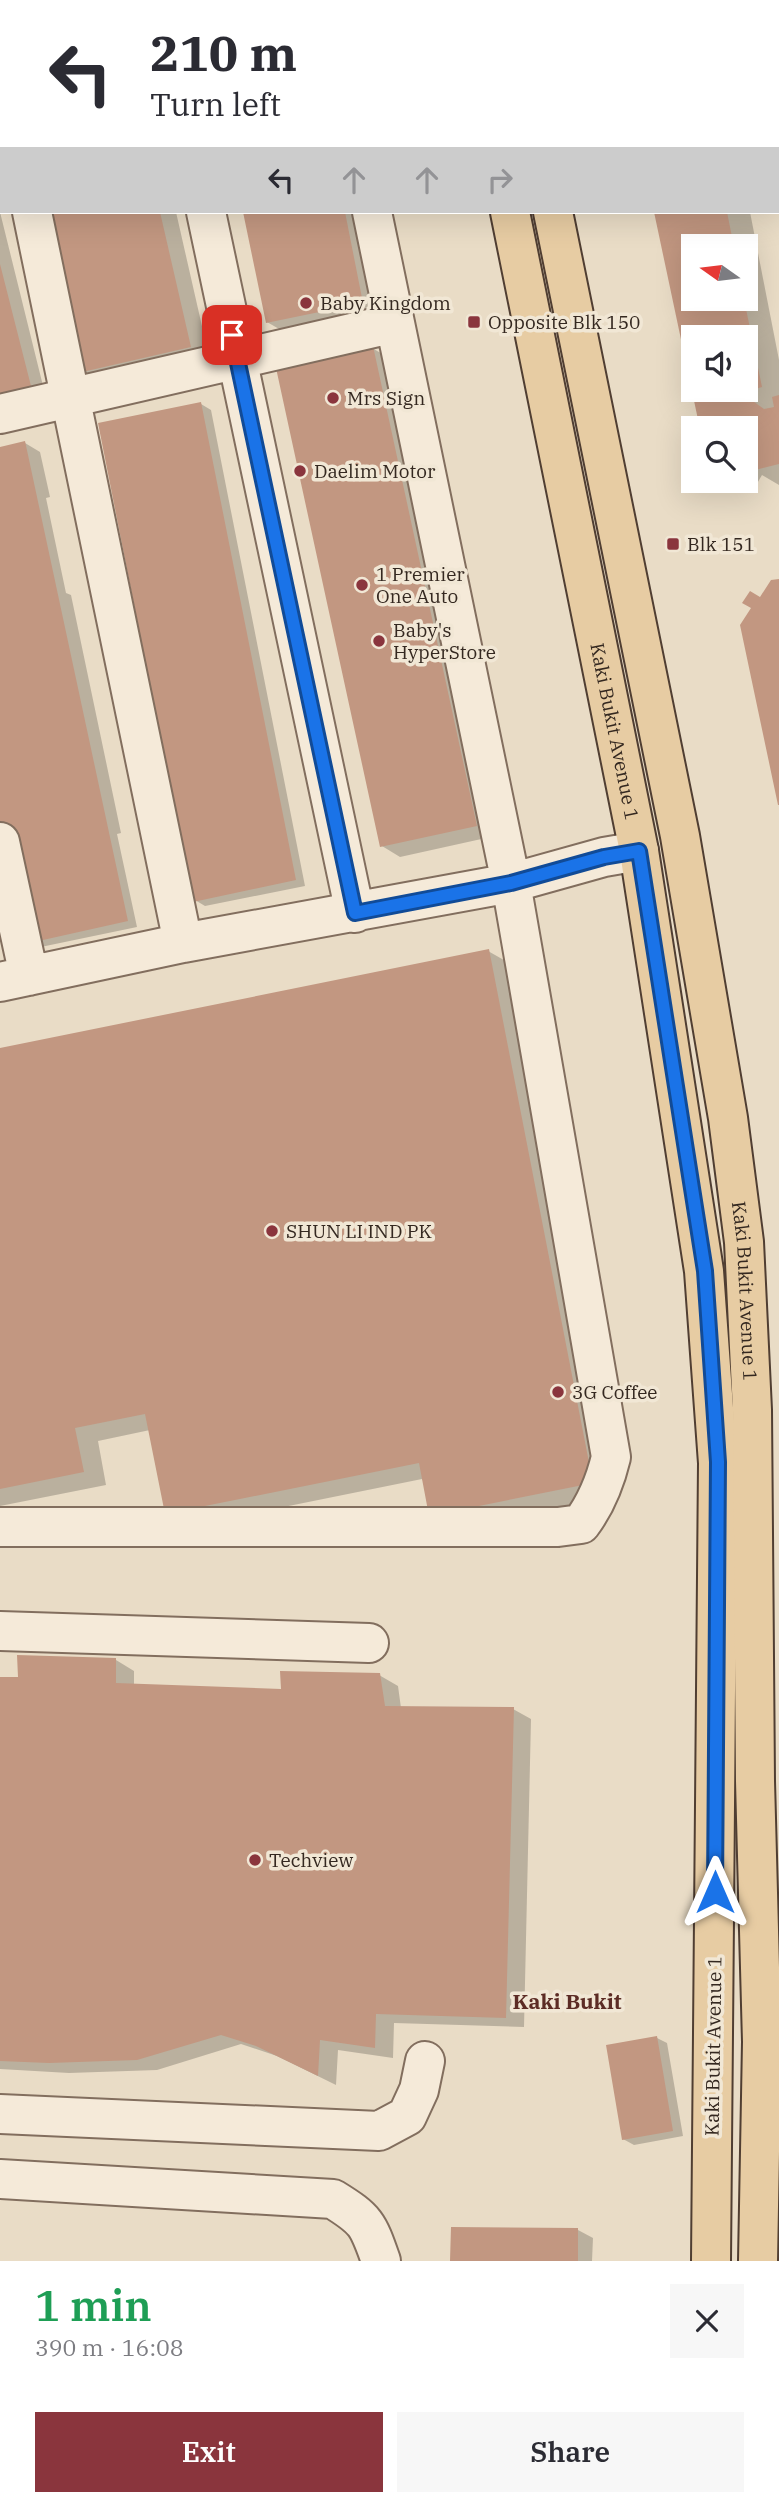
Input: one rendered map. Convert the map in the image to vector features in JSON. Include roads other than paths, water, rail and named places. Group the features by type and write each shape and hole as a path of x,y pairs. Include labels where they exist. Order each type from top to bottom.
{"main road":[{"name":"Kaki Bukit Avenue 1","path":"510,214 639,851 705,1271 718,1462 711,2261"},
{"name":"Kaki Bukit Avenue 1","path":"553,214 680,836 728,1118 744,1242 752,1410 755,1781 762,2042 758,2261"}],"lane":[{"path":"32,214 183,943"},
{"path":"206,214 355,913"},
{"path":"0,1527 558,1527 581,1524 592,1510 606,1477 611,1457 511,883 372,214"},
{"path":"0,414 395,323"},
{"path":"0,842 14,979 183,943 511,883 604,857 639,851"},
{"path":"0,1631 369,1643"},
{"path":"0,2114 379,2131 408,2116 419,2090 425,2061"},
{"path":"0,2179 333,2199 359,2216 371,2233 381,2261"}],"place":[{"name":"Baby Kingdom","path":"306,303"},
{"name":"Opposite Blk 150","path":"474,322"},
{"name":"Mrs Sign","path":"333,398"},
{"name":"Daelim Motor","path":"300,471"},
{"name":"Blk 151","path":"673,544"},
{"name":"1 Premier One Auto","path":"362,585"},
{"name":"Baby's HyperStore","path":"379,641"},
{"name":"SHUN LI IND PK","path":"272,1231"},
{"name":"3G Coffee","path":"558,1392"},
{"name":"Techview","path":"255,1860"}],"district":[{"name":"Kaki Bukit","path":"567,2001"}]}
